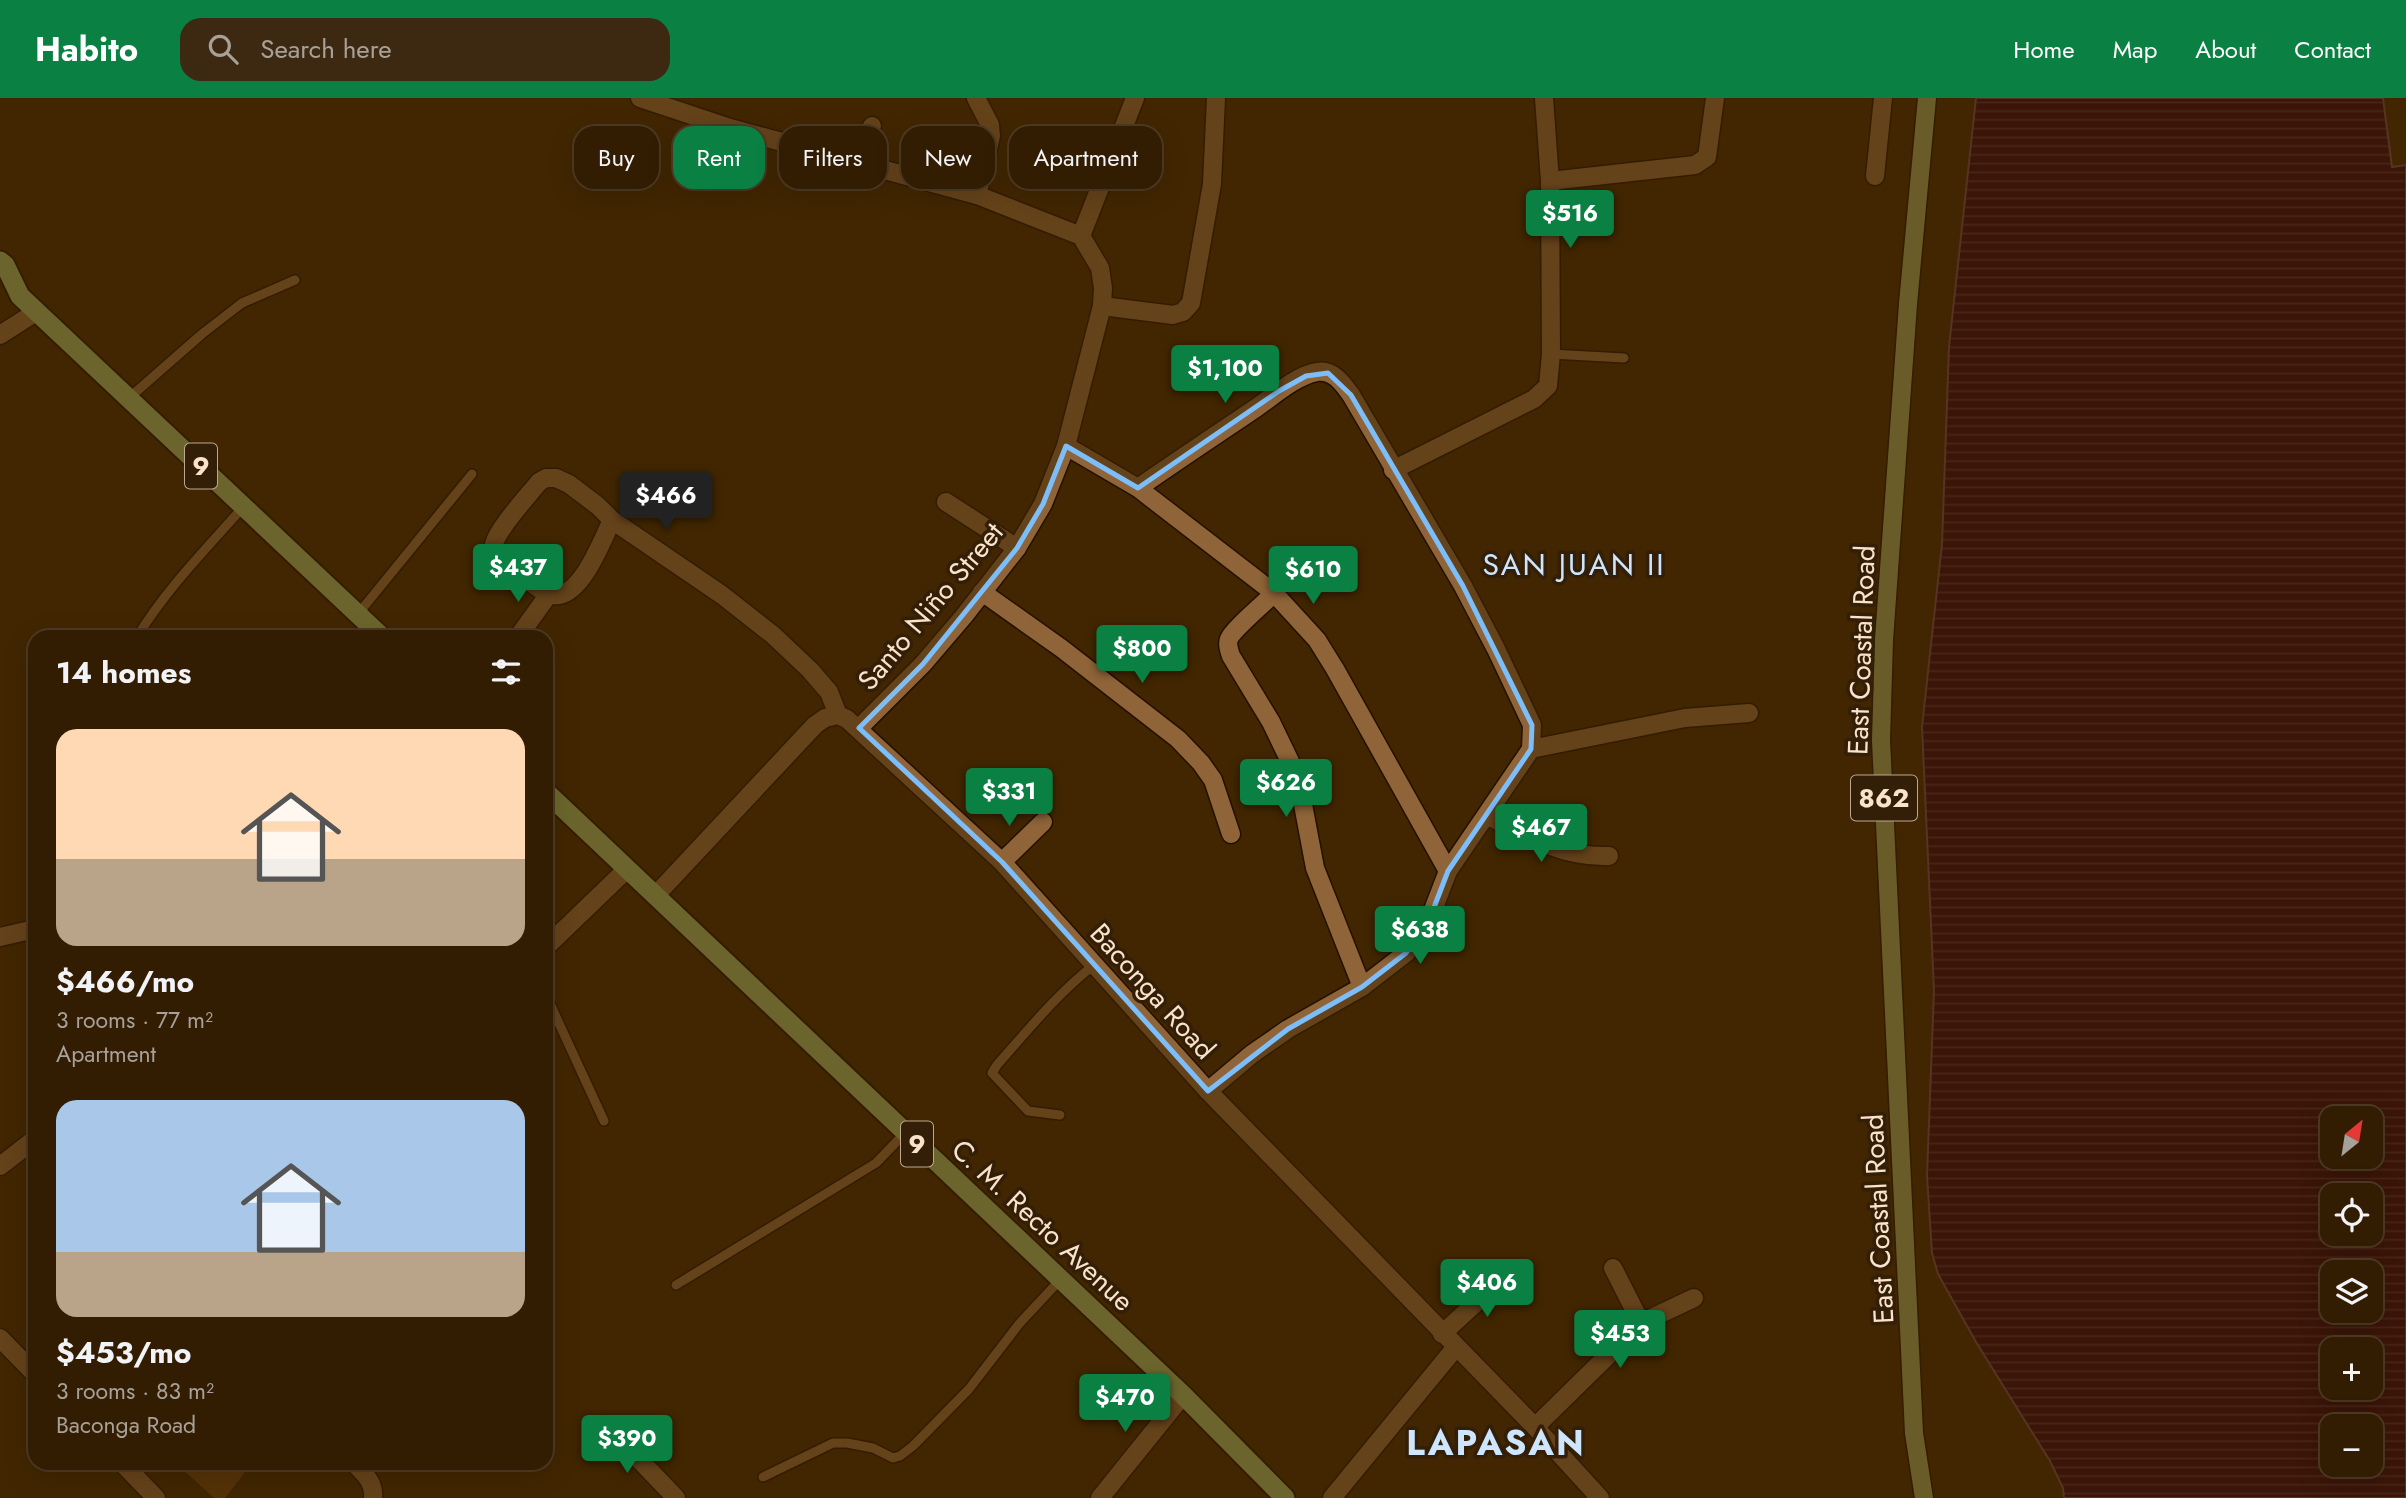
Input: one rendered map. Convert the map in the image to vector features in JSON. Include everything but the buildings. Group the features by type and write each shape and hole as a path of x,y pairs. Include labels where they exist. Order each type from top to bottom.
{"highway":[{"name":"9","path":"0,261 5,265 19,296 375,630"},
{"path":"0,292 19,296"},
{"name":"C. M. Recto Avenue","path":"553,799 1183,1395 1285,1498"}],"main road":[{"name":"East Coastal Road","path":"1924,1498 1914,1433 1881,740 1884,640 1908,304 1927,98"}],"street":[{"path":"640,98 779,142"},
{"path":"976,98 990,125 991,136 977,195"},
{"path":"887,171 977,195 1081,236 1135,98"},
{"path":"1102,306 1172,315 1183,312 1191,303 1212,184 1216,98"},
{"path":"1393,470 1541,395 1548,386 1551,354 1550,181 1544,98"},
{"path":"1550,181 1695,165 1707,157 1715,98"},
{"path":"1875,176 1883,98"},
{"name":"Santo Niño Street","path":"859,728 923,664 982,593 1017,548 1043,504 1066,446 1102,306 1100,268 1081,236"},
{"path":"0,335 36,312"},
{"path":"1138,488 1279,391 1318,372 1328,373 1340,380 1463,586 1532,725 1531,749 1448,871 1436,904 1419,937 1406,953 1362,987 1287,1029 1208,1091"},
{"path":"1066,446 1138,488 1273,593 1317,640 1448,871"},
{"path":"612,520 587,570 569,593 549,594 496,555 493,549 494,542 504,527 539,482 546,478 556,478 569,484 612,520 690,572 773,635 829,692 838,715 825,718 815,725 655,896"},
{"path":"946,502 1017,548"},
{"path":"982,593 1061,648 1178,739 1213,780 1231,835"},
{"path":"1273,593 1229,638 1228,648 1271,722 1298,778 1315,868 1362,987"},
{"path":"523,630 549,594"},
{"path":"1531,749 1685,718 1749,713"},
{"name":"Baconga Road","path":"838,715 859,728 1002,862 1208,1091 1535,1427 1600,1498"},
{"path":"1487,814 1532,840 1559,850 1588,857 1609,856"},
{"path":"1002,862 1043,822"},
{"path":"553,940 627,869"},
{"path":"0,937 28,931"},
{"path":"0,1166 28,1144"},
{"path":"1613,1268 1641,1322"},
{"path":"1443,1334 1505,1276"},
{"path":"1535,1427 1641,1322 1694,1298"},
{"path":"0,1338 28,1367"},
{"path":"1332,1498 1455,1347"},
{"path":"1100,1498 1183,1395"},
{"path":"606,1425 676,1498"},
{"path":"129,1470 156,1498"},
{"path":"361,1470 369,1479 374,1492 373,1498"}],"lane":[{"path":"129,398 242,303 295,280"},
{"path":"1551,354 1624,358"},
{"path":"358,614 471,474"},
{"path":"142,630 180,576 244,506"},
{"path":"1060,1115 1028,1111 992,1073 1035,1023 1094,965"},
{"path":"553,1010 604,1121"},
{"path":"676,1285 876,1163 905,1133"},
{"path":"763,1477 833,1443 873,1448 893,1458 900,1456 969,1390 1019,1324 1060,1280"}],"highlighted area":[{"path":"1328,373 1351,395 1463,586 1532,725 1531,749 1448,871 1428,923 1406,953 1362,987 1288,1029 1208,1091 1002,862 859,728 923,664 1017,548 1043,504 1066,446 1138,488 1279,391 1306,376"}],"shaded area":[{"path":"1976,98 2383,98 2392,167 2406,165 2406,1498 2064,1498 2063,1488 2050,1461 1976,1342 1938,1274 1932,1253 1927,1176 1934,990 1922,727 1942,544 1949,347"},
{"path":"184,1470 247,1470 225,1498 214,1498"}],"district":[{"name":"SAN JUAN II","path":"1574,565"},
{"name":"LAPASAN","path":"1496,1443"}]}
